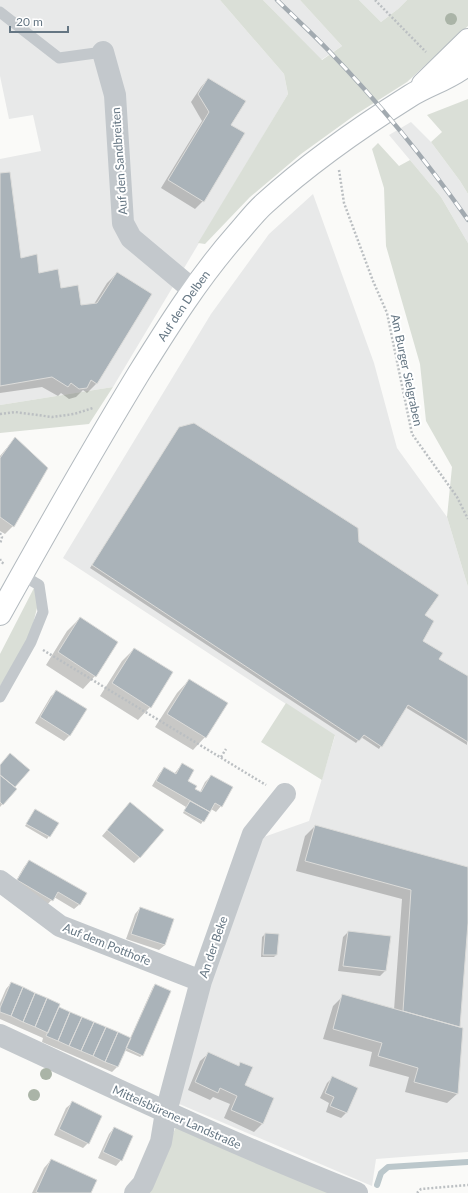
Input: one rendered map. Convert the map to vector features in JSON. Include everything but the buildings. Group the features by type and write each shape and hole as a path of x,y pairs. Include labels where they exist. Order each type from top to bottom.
{"main road":[{"name":"Auf den Delben","path":"412,95 468,40"},
{"name":"Auf den Delben","path":"0,614 114,415 168,326 192,289 217,256 262,206 307,167 339,143 412,95 450,77 468,64"}],"street":[{"name":"Auf den Sandbreiten","path":"103,52 115,95 124,223 131,238 192,289"},
{"name":"An der Beke","path":"139,1188 161,1142 166,1112 201,981 253,834 285,794"},
{"name":"Auf dem Potthofe","path":"0,881 60,926 201,981"},
{"name":"Mittelsbürener Landstraße","path":"0,1035 166,1112 304,1173 357,1193"}],"lane":[{"path":"0,12 59,58 103,52"},
{"path":"0,697 31,642 42,612 39,585 22,575"}],"path":[{"path":"375,0 440,66"},
{"name":"Am Burger Sielgraben","path":"339,143 338,167 344,203 373,281 387,313 412,434 457,497 468,520"},
{"path":"0,414 15,412 52,417 74,414 98,406"},
{"path":"0,533 2,537 0,544"},
{"path":"31,642 51,656 221,757 263,784 285,794"},
{"path":"221,757 226,750"},
{"path":"417,1193 421,1190 468,1185"}],"shaded area":[{"path":"0,0 220,0 284,74 288,94 113,387 0,405 0,159 41,151 33,115 9,119 0,76"},
{"path":"220,0 263,0 322,60 342,46 300,0 359,0 381,22 407,0 468,0 468,26 407,82 355,115 301,154 250,197 205,244 198,243 288,94 284,74"},
{"path":"263,0 300,0 342,46 321,60"},
{"path":"359,0 407,0 381,22"},
{"path":"468,99 468,194 431,142 442,132 427,115"},
{"path":"411,122 431,142 468,194 468,243 441,197 389,135"},
{"path":"378,143 399,166 410,160 441,197 468,243 468,587 447,517 452,467 426,421 420,364 386,246 384,188 372,149"},
{"path":"313,194 374,363 397,448 447,517 468,587 468,1152 376,1159 372,1186 177,1103 195,1023 261,838 309,821 335,736 63,558 211,314 269,234"},
{"path":"113,387 89,424 0,433 0,405"},
{"path":"35,586 38,604 25,647 0,686 0,654"},
{"path":"286,703 335,735 322,780 261,742"},
{"path":"176,1127 353,1193 147,1193 150,1183"}],"waterway":[{"path":"377,1185 381,1173 388,1167 468,1162"}],"railway":[{"path":"277,0 329,51 384,112 419,154 468,220"}]}
